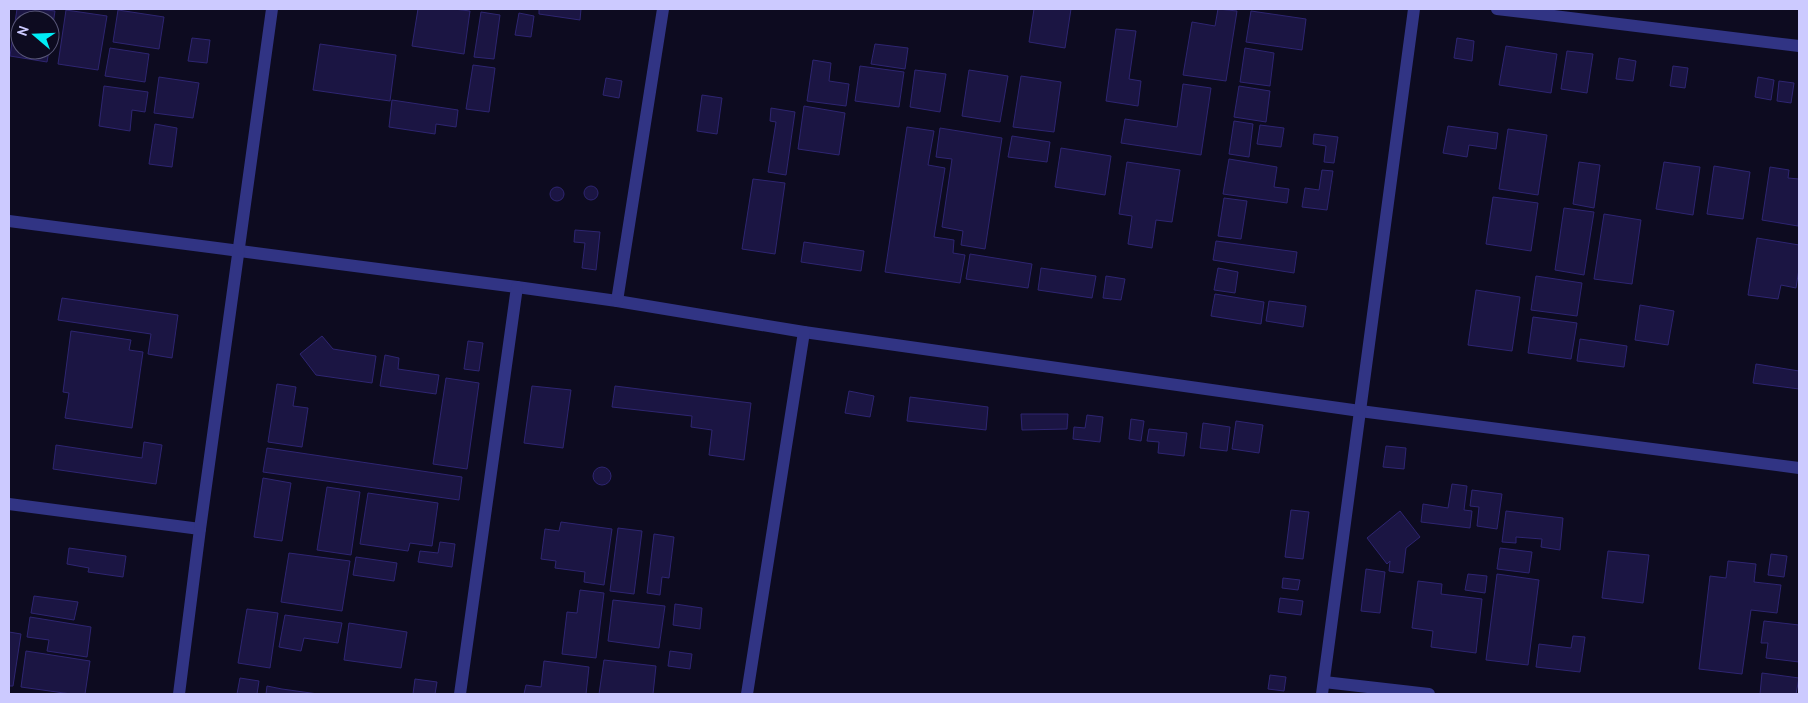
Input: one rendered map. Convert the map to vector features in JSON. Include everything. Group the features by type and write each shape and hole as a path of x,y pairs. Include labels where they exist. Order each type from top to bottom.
{"street":[{"path":"179,694 272,9"},
{"path":"617,301 663,9"},
{"path":"1414,9 1323,688 1429,694"},
{"path":"1497,9 1799,46"},
{"path":"9,221 517,287 617,301 804,332 1360,411 1799,468"},
{"path":"460,694 517,287"},
{"path":"747,694 804,332"},
{"path":"9,504 200,529"}],"building":[{"path":"38,9 46,10 17,10"},
{"path":"418,9 470,11 464,54 412,46"},
{"path":"539,9 581,9 580,20 539,14"},
{"path":"1034,9 1071,9 1065,48 1029,42"},
{"path":"1218,9 1237,11 1226,81 1183,75 1192,22 1215,26"},
{"path":"66,10 107,16 98,70 58,64"},
{"path":"118,10 164,17 159,49 113,42"},
{"path":"1251,11 1306,19 1302,50 1246,42"},
{"path":"481,12 500,15 494,59 474,57"},
{"path":"519,13 534,16 531,37 515,35"},
{"path":"1116,29 1136,31 1129,79 1141,81 1138,106 1106,101"},
{"path":"192,38 210,40 207,63 188,61"},
{"path":"1457,38 1474,41 1472,61 1454,58"},
{"path":"320,44 396,55 390,101 313,90"},
{"path":"875,44 908,48 905,69 871,64"},
{"path":"1506,46 1557,54 1551,93 1499,85"},
{"path":"110,48 149,54 145,82 105,76"},
{"path":"1245,48 1274,53 1270,86 1240,82"},
{"path":"1567,51 1593,54 1587,93 1561,89"},
{"path":"1619,58 1636,61 1633,81 1616,79"},
{"path":"813,60 831,63 829,81 849,84 846,106 807,101"},
{"path":"473,65 495,68 489,112 466,109"},
{"path":"860,66 904,72 899,107 855,101"},
{"path":"1673,66 1688,68 1685,88 1670,86"},
{"path":"915,70 946,74 940,112 910,107"},
{"path":"969,70 1008,76 1000,122 962,116"},
{"path":"1021,76 1061,82 1054,132 1013,127"},
{"path":"159,77 199,83 193,118 154,113"},
{"path":"1758,77 1774,80 1771,100 1755,97"},
{"path":"606,78 622,81 619,98 603,95"},
{"path":"1779,81 1794,83 1791,103 1777,101"},
{"path":"1183,84 1211,88 1201,155 1121,143 1125,119 1177,127"},
{"path":"104,86 148,92 145,112 132,110 130,131 99,126"},
{"path":"1239,86 1270,91 1266,122 1234,117"},
{"path":"702,95 722,98 717,134 697,131"},
{"path":"392,100 458,110 456,127 436,124 435,134 389,127"},
{"path":"804,106 845,113 839,155 798,149"},
{"path":"771,108 795,112 786,175 768,172 776,122 770,121"},
{"path":"1234,121 1253,124 1249,157 1229,154"},
{"path":"155,124 177,128 172,167 149,164"},
{"path":"1260,125 1284,128 1281,147 1257,144"},
{"path":"1448,126 1498,133 1496,149 1469,145 1467,157 1443,153"},
{"path":"907,127 934,131 928,165 945,168 934,237 954,240 953,253 965,255 960,283 885,272"},
{"path":"940,128 1002,138 985,249 961,245 963,231 942,227 952,159 936,157"},
{"path":"1508,129 1547,135 1538,195 1499,189"},
{"path":"1314,134 1338,137 1334,163 1324,162 1326,146 1313,144"},
{"path":"1012,136 1050,142 1047,162 1008,157"},
{"path":"1061,148 1111,156 1105,195 1055,187"},
{"path":"1229,159 1277,167 1274,187 1289,189 1287,203 1223,194"},
{"path":"1127,162 1180,170 1172,222 1156,220 1152,248 1128,244 1132,216 1119,214"},
{"path":"1579,162 1600,165 1594,208 1573,204"},
{"path":"1664,162 1700,167 1693,215 1656,209"},
{"path":"1714,166 1750,172 1743,219 1707,214"},
{"path":"1770,167 1789,170 1788,178 1799,179 1798,226 1762,220"},
{"path":"1322,170 1333,171 1327,210 1302,207 1305,188 1319,190"},
{"path":"753,179 785,183 775,254 742,249"},
{"path":"591,186 596,188 598,193 596,198 591,200 586,198 584,193 586,188"},
{"path":"557,187 562,189 564,194 562,199 557,201 552,199 550,194 552,189"},
{"path":"1493,197 1538,203 1531,251 1486,244"},
{"path":"1224,198 1247,201 1241,239 1218,236"},
{"path":"1564,208 1594,212 1584,275 1555,270"},
{"path":"1604,214 1641,220 1632,284 1594,279"},
{"path":"575,230 600,232 596,270 582,268 585,243 574,242"},
{"path":"1757,238 1799,245 1799,269 1796,288 1781,285 1778,299 1748,295"},
{"path":"1216,241 1297,252 1294,273 1213,260"},
{"path":"804,242 864,251 861,271 801,262"},
{"path":"970,254 1032,264 1028,288 966,279"},
{"path":"1041,268 1096,276 1092,298 1038,290"},
{"path":"1218,268 1238,272 1235,293 1214,290"},
{"path":"1106,276 1125,279 1121,300 1103,298"},
{"path":"1536,276 1582,283 1577,316 1531,310"},
{"path":"1476,290 1520,297 1512,351 1468,345"},
{"path":"1215,294 1264,302 1261,324 1211,316"},
{"path":"62,298 178,315 172,358 148,354 151,334 58,320"},
{"path":"1269,301 1306,306 1303,327 1266,321"},
{"path":"1640,305 1674,311 1668,345 1635,340"},
{"path":"1533,317 1577,323 1571,359 1528,353"},
{"path":"71,331 131,340 129,350 143,352 132,428 65,418 69,393 63,392"},
{"path":"322,336 333,349 376,356 372,383 316,375 300,354"},
{"path":"1580,339 1627,346 1624,367 1577,361"},
{"path":"468,341 483,343 479,371 464,369"},
{"path":"385,355 399,358 398,369 439,375 436,394 380,386"},
{"path":"1756,364 1799,371 1799,389 1753,383"},
{"path":"446,378 479,383 467,469 433,464"},
{"path":"277,384 296,387 293,406 308,408 302,447 268,442"},
{"path":"532,386 571,390 563,448 524,443"},
{"path":"615,386 751,403 744,460 709,455 712,430 691,427 692,416 612,407"},
{"path":"849,391 874,396 870,417 845,413"},
{"path":"910,397 988,407 986,430 907,421"},
{"path":"1021,414 1068,414 1067,429 1022,430"},
{"path":"1087,415 1103,417 1100,442 1073,439 1074,427 1085,428"},
{"path":"1131,419 1144,421 1141,441 1129,439"},
{"path":"1236,421 1263,425 1259,453 1232,449"},
{"path":"1203,423 1230,427 1227,451 1200,448"},
{"path":"1149,429 1187,433 1184,456 1158,453 1159,442 1147,441"},
{"path":"144,442 162,445 156,484 53,469 56,445 142,458"},
{"path":"1386,446 1406,448 1404,469 1383,467"},
{"path":"267,448 462,477 459,500 263,472"},
{"path":"602,467 608,470 611,476 608,482 602,485 596,482 593,476 596,470"},
{"path":"263,478 291,483 282,541 254,537"},
{"path":"1452,484 1467,486 1464,510 1472,511 1470,528 1421,522 1423,504 1448,508"},
{"path":"327,487 360,492 351,555 317,550"},
{"path":"1472,490 1502,494 1497,529 1477,526 1479,507 1470,506"},
{"path":"368,493 438,503 432,546 410,543 408,551 360,544"},
{"path":"1291,510 1309,512 1303,559 1285,557"},
{"path":"1400,511 1420,537 1406,548 1403,573 1389,571 1390,561 1387,564 1367,538"},
{"path":"1506,511 1563,518 1560,550 1541,547 1542,539 1516,537 1516,543 1502,542"},
{"path":"561,522 612,529 604,585 584,582 585,572 555,568 556,561 541,559 545,529 559,531"},
{"path":"618,528 642,531 634,594 610,591"},
{"path":"654,534 674,537 669,578 662,577 660,595 647,593"},
{"path":"440,542 455,544 452,567 418,562 420,551 438,553"},
{"path":"69,548 126,556 123,577 88,572 89,568 67,564"},
{"path":"1500,548 1532,552 1529,573 1497,569"},
{"path":"1608,551 1649,555 1643,603 1602,598"},
{"path":"289,553 350,561 342,611 281,602"},
{"path":"1771,554 1787,556 1784,577 1768,575"},
{"path":"356,557 397,563 394,581 353,575"},
{"path":"1728,561 1756,564 1754,582 1781,585 1777,613 1751,610 1742,674 1699,669 1710,576 1726,578"},
{"path":"1366,569 1385,572 1380,613 1361,611"},
{"path":"1468,574 1487,576 1485,593 1465,590"},
{"path":"1497,574 1539,580 1528,665 1486,660"},
{"path":"1283,578 1300,580 1298,590 1282,588"},
{"path":"1418,581 1442,584 1441,594 1482,599 1476,653 1431,647 1433,631 1412,628"},
{"path":"580,590 604,593 596,658 562,654 567,612 577,613"},
{"path":"34,596 78,602 74,620 31,613"},
{"path":"1280,598 1303,601 1301,615 1278,612"},
{"path":"613,600 665,606 659,648 608,641"},
{"path":"675,604 702,608 700,629 673,625"},
{"path":"247,609 278,613 270,668 238,663"},
{"path":"285,615 342,623 338,643 304,638 301,651 279,647"},
{"path":"30,617 91,627 87,657 47,651 49,640 27,637"},
{"path":"1764,621 1799,625 1799,662 1766,658 1768,643 1761,643"},
{"path":"349,623 407,632 401,668 344,660"},
{"path":"9,632 21,634 13,686 9,686"},
{"path":"1573,636 1585,637 1580,672 1536,667 1539,644 1571,648"},
{"path":"26,651 90,661 85,694 71,694 21,687"},
{"path":"670,651 692,654 690,669 668,666"},
{"path":"604,660 656,666 653,694 599,694"},
{"path":"544,661 589,667 586,694 524,694 526,685 541,687"},
{"path":"1762,673 1799,678 1796,694 1760,694"},
{"path":"1270,675 1286,677 1284,691 1268,689"},
{"path":"240,678 259,681 257,694 237,694"},
{"path":"415,679 437,682 435,694 413,694"},
{"path":"267,686 282,689 318,694 266,694"}]}
